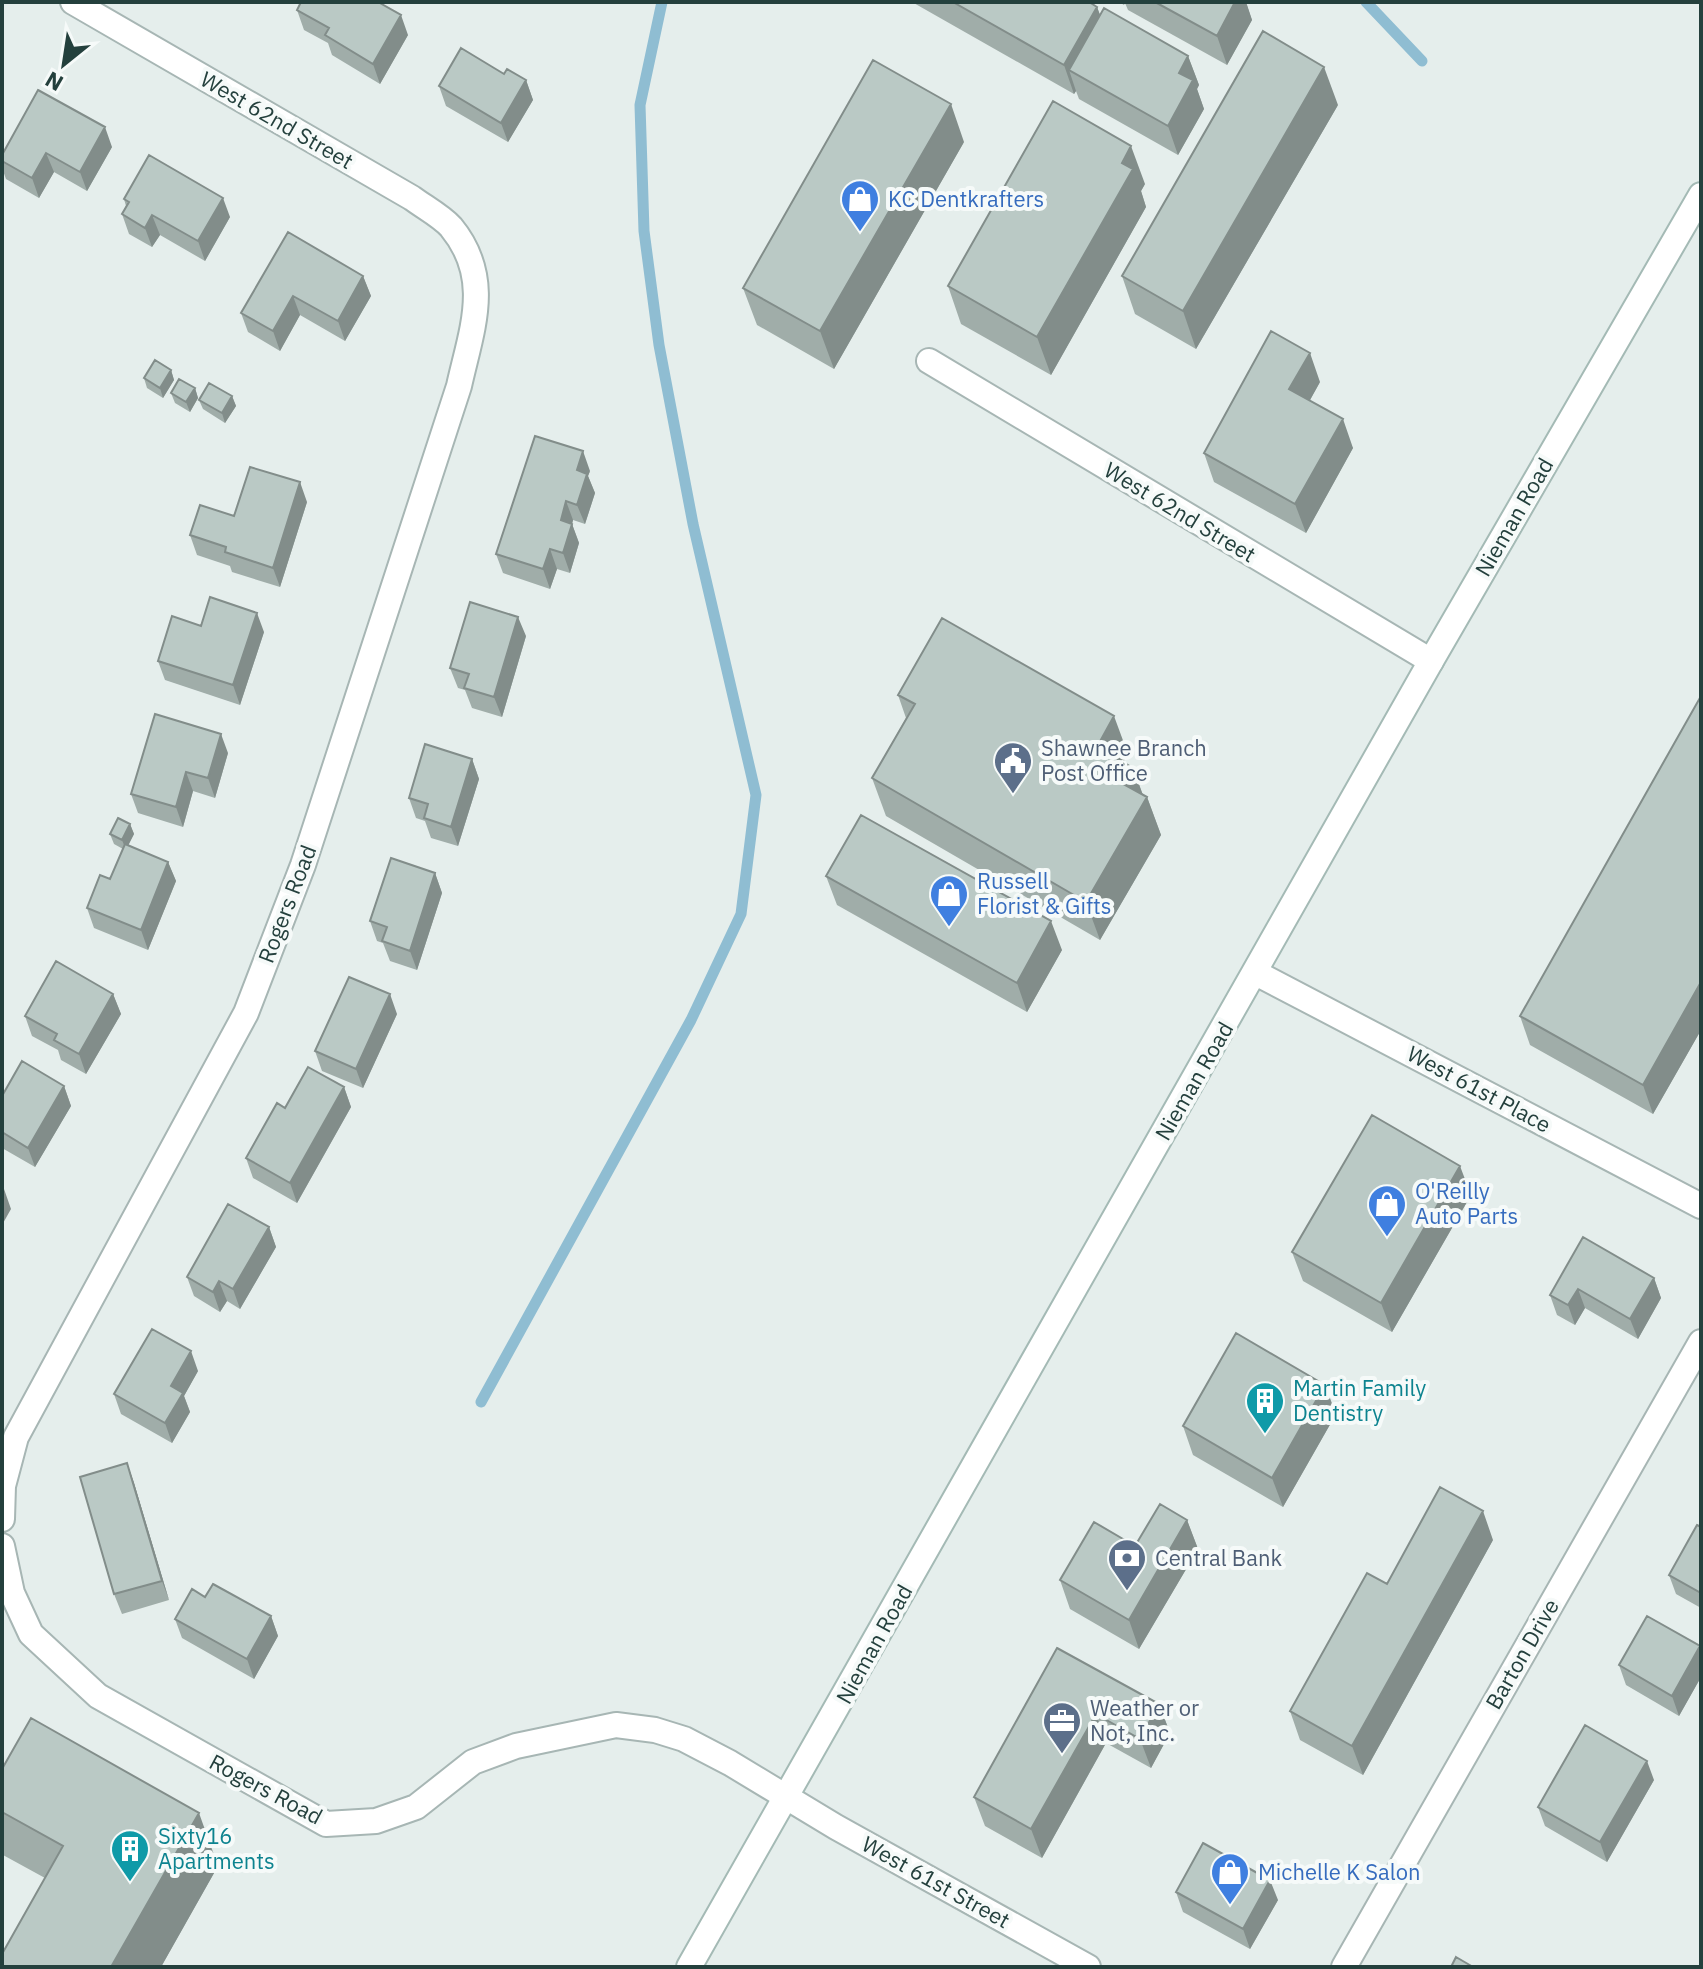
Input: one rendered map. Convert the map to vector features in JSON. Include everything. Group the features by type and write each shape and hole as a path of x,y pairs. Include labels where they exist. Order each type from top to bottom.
{"street":[{"name":"West 62nd Street","path":"73,2 412,198 450,225 468,252"},
{"name":"Nieman Road","path":"689,1967 1431,661 1701,195"},
{"name":"Rogers Road","path":"2,1519 3,1486 16,1437 246,1013 303,865 459,386 477,307 477,280 468,252"},
{"name":"West 62nd Street","path":"929,361 1431,661"},
{"name":"West 61st Place","path":"1256,973 1701,1206"},
{"name":"Barton Drive","path":"1344,1967 1701,1342"},
{"name":"Rogers Road","path":"2,1546 12,1593 31,1634 98,1696 326,1824 376,1821 416,1807 473,1762 516,1746 616,1725 655,1730 684,1739 785,1797"},
{"name":"West 61st Street","path":"785,1797 1088,1967"}],"building":[{"path":"301,2 378,2 401,15 373,64 325,35 329,28 297,10"},
{"path":"953,2 1089,2 1097,7 1064,65"},
{"path":"1155,2 1235,2 1217,36"},
{"path":"1104,8 1188,56 1179,73 1193,80 1168,126 1069,70"},
{"path":"1263,31 1324,67 1183,311 1122,276"},
{"path":"461,48 504,74 507,69 526,80 501,123 439,86"},
{"path":"873,60 951,104 820,331 743,288"},
{"path":"38,90 105,127 80,172 46,153 32,178 2,161 2,155"},
{"path":"1053,101 1131,146 1122,163 1133,169 1037,337 948,286"},
{"path":"149,155 223,198 198,241 152,215 145,228 122,214 129,202 124,199"},
{"path":"288,232 363,276 338,321 293,296 273,331 241,313"},
{"path":"1271,331 1310,353 1289,389 1343,419 1295,504 1204,453"},
{"path":"155,360 171,370 160,388 144,378"},
{"path":"179,379 195,388 186,402 171,393"},
{"path":"209,383 232,396 222,413 199,400"},
{"path":"535,436 583,451 577,470 587,474 577,505 566,501 561,520 572,524 563,553 550,549 543,569 496,554"},
{"path":"250,467 300,482 273,568 225,552 226,547 190,535 200,505 234,516"},
{"path":"210,597 257,613 233,685 158,661 172,616 201,626"},
{"path":"470,602 518,617 494,697 464,688 469,674 450,668"},
{"name":"Shawnee Branch Post Office","path":"942,618 1114,716 1097,747 1133,768 1123,784 1147,797 1086,902 872,778 915,704 898,695"},
{"path":"1701,696 1701,982 1643,1085 1520,1016"},
{"path":"155,714 221,734 208,778 186,772 176,807 131,794"},
{"path":"425,744 472,759 451,827 424,818 428,804 409,798"},
{"name":"Russell Florist & Gifts","path":"861,815 1051,921 1017,983 826,876"},
{"path":"118,818 130,824 122,840 110,834"},
{"path":"125,844 168,862 141,930 87,908 100,875 110,879"},
{"path":"391,858 435,873 410,951 382,941 387,927 370,921"},
{"path":"56,961 113,994 79,1054 54,1040 57,1034 25,1016"},
{"path":"349,977 390,994 356,1069 315,1051"},
{"path":"22,1061 64,1086 28,1148 2,1132 2,1096"},
{"path":"308,1067 344,1087 290,1183 246,1158 277,1103 285,1108"},
{"name":"O'Reilly Auto Parts","path":"1372,1115 1460,1166 1381,1303 1292,1252"},
{"path":"228,1204 269,1227 233,1289 219,1281 213,1292 187,1277"},
{"path":"1583,1237 1654,1278 1630,1319 1578,1289 1568,1305 1550,1295"},
{"path":"152,1329 191,1351 171,1386 183,1393 165,1423 114,1394"},
{"name":"Martin Family Dentistry","path":"1236,1333 1325,1385 1272,1478 1183,1426"},
{"path":"127,1463 162,1581 114,1594 80,1477"},
{"path":"1440,1487 1483,1511 1352,1746 1290,1711 1367,1573 1387,1584"},
{"path":"1160,1504 1187,1520 1129,1620 1060,1580 1094,1522 1135,1546"},
{"path":"1697,1525 1701,1527 1701,1593 1669,1575"},
{"path":"213,1584 271,1616 247,1659 175,1619 192,1589 205,1597"},
{"path":"1647,1616 1700,1646 1672,1696 1619,1665"},
{"path":"1057,1648 1159,1704 1140,1739 1096,1714 1031,1829 974,1797"},
{"path":"31,1718 199,1813 111,1967 2,1967 2,1954 63,1846 2,1812 2,1769"},
{"path":"1585,1725 1647,1761 1600,1842 1538,1807"},
{"path":"1203,1843 1270,1880 1243,1929 1176,1892"},
{"path":"1456,1957 1473,1967 1451,1967"}],"waterway":[{"path":"481,1402 691,1020 741,914 756,795 693,524 659,345 644,231 640,105 662,2"},
{"path":"1366,2 1422,61"}],"place":[{"name":"KC Dentkrafters","path":"860,233"},
{"name":"Shawnee Branch Post Office","path":"1013,795"},
{"name":"Russell Florist & Gifts","path":"949,928"},
{"name":"O'Reilly Auto Parts","path":"1387,1238"},
{"name":"Martin Family Dentistry","path":"1265,1435"},
{"name":"Central Bank","path":"1127,1592"},
{"name":"Weather or Not, Inc.","path":"1062,1755"},
{"name":"Sixty16 Apartments","path":"130,1883"},
{"name":"Michelle K Salon","path":"1230,1906"}]}
